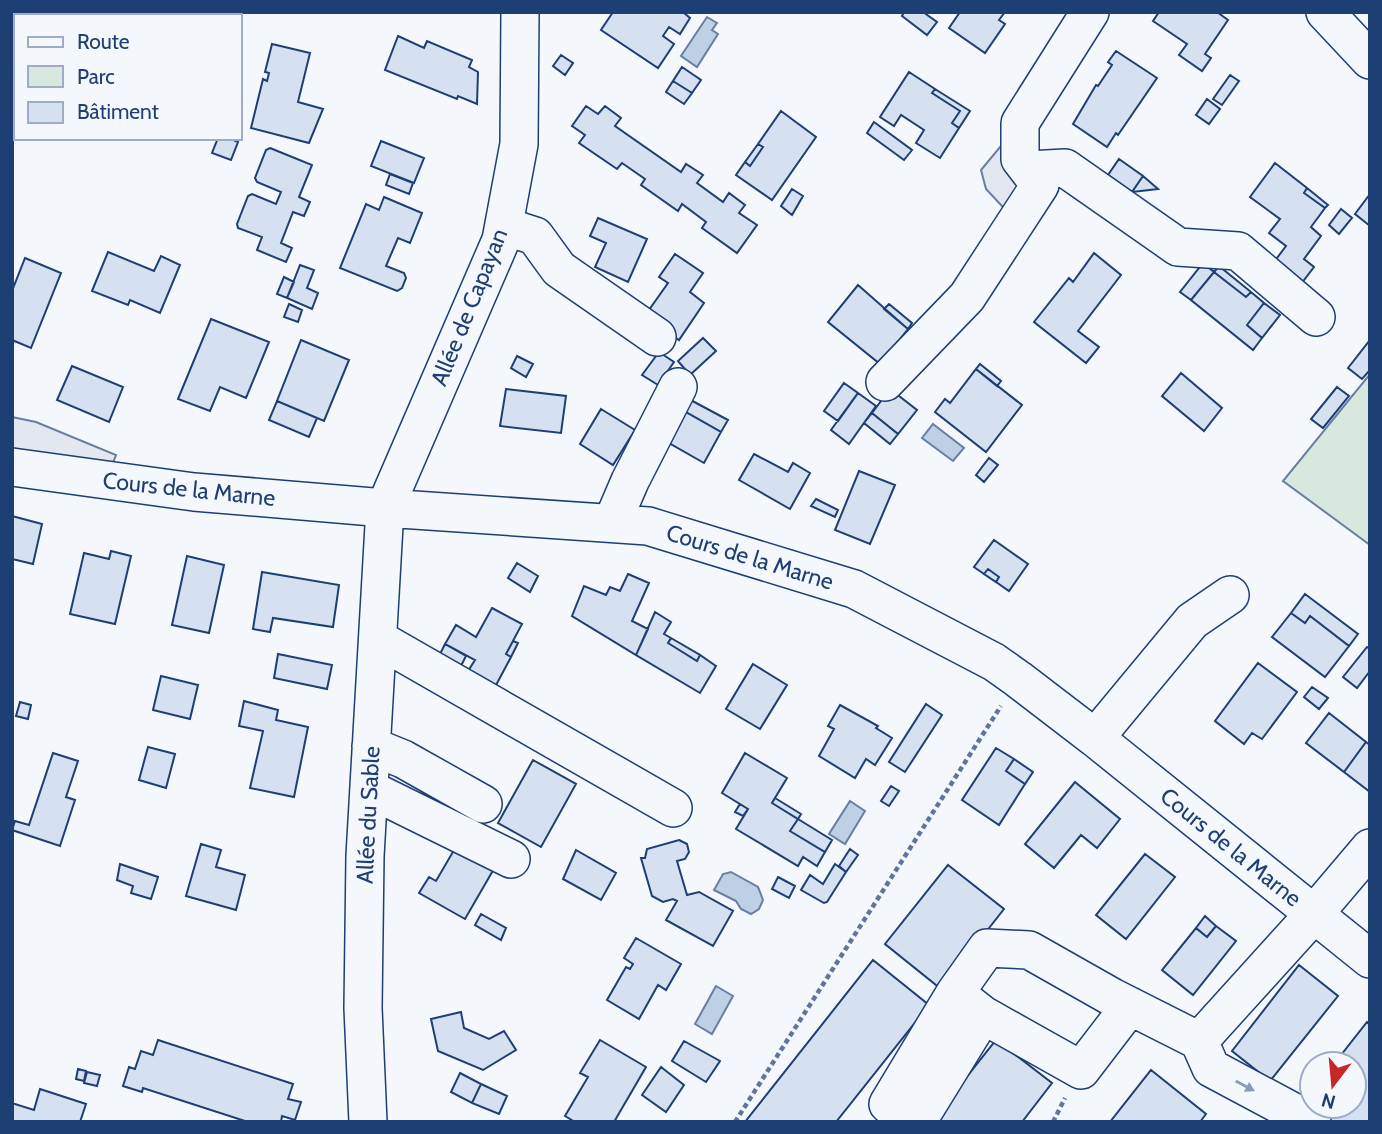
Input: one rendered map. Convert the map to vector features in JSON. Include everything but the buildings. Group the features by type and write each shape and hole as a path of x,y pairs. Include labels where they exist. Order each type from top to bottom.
{"street":[{"name":"Allée de Capayan","path":"385,509 501,240 519,144 520,12"},
{"path":"898,383 965,316 967,297 1040,185 1020,159 1020,123 1090,12"},
{"path":"1325,12 1370,60"},
{"path":"1029,170 1065,168 1178,247 1238,251 1316,317"},
{"path":"504,226 535,236 559,269 657,337"},
{"path":"612,523 630,481 678,387"},
{"name":"Cours de la Marne","path":"12,467 194,492 385,509 648,526 854,589 994,663 1018,679 1370,959"},
{"name":"Allée du Sable","path":"368,1122 363,1008 365,856 385,509"},
{"path":"1095,738 1192,621 1230,595"},
{"path":"377,651 611,796"},
{"path":"377,651 673,808"},
{"path":"371,746 403,759 483,804"},
{"path":"369,789 511,859"},
{"path":"1199,1041 1370,848"},
{"path":"917,1122 969,1004 987,948 1029,950 1199,1041 1211,1068 1312,1122"},
{"path":"969,1004 1081,1070 1130,1006"},
{"path":"908,1122 888,1104 969,1004"}],"path":[{"path":"735,1122 1018,679"}],"green space":[{"path":"1370,374 1370,545 1283,481"}],"shaded area":[{"path":"1020,123 1016,221 986,189 981,170"},
{"path":"12,417 36,422 116,455 106,481 12,467"}],"water":[{"path":"707,17 717,23 712,30 718,34 697,67 681,56"},
{"path":"933,424 964,448 953,461 922,438"},
{"path":"850,801 865,811 845,844 829,834"},
{"path":"731,872 758,887 763,900 759,909 751,914 741,909 736,901 714,890 723,874"},
{"path":"716,986 733,996 712,1034 695,1024"}]}
